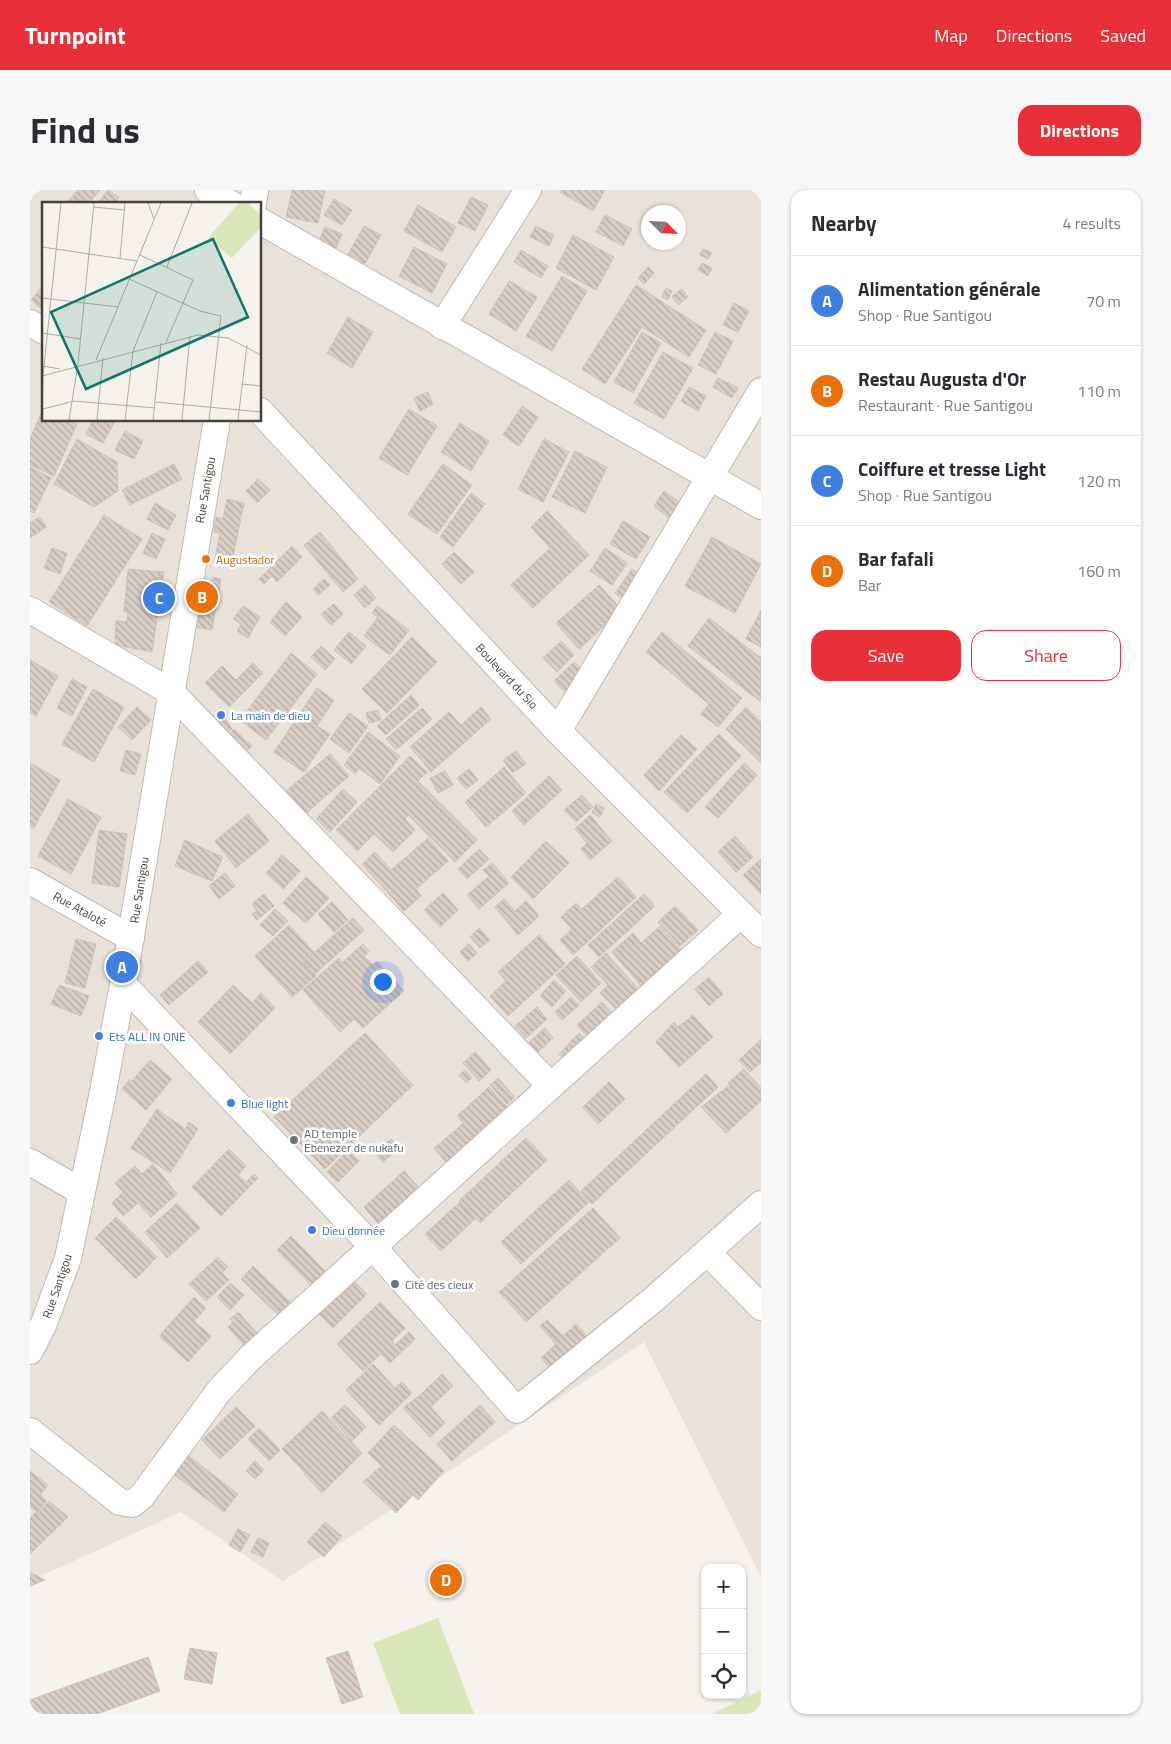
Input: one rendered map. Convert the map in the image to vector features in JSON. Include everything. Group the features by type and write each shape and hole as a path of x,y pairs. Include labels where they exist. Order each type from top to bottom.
{"street":[{"path":"208,190 228,202"},
{"path":"442,326 528,190"},
{"path":"261,222 761,506"},
{"path":"30,323 42,330"},
{"path":"558,731 761,391"},
{"name":"Boulevard du Sio","path":"261,412 558,731 761,934"},
{"name":"Rue Santigou","path":"30,1351 44,1323 68,1258 123,984 171,692 211,423"},
{"path":"30,610 171,692 550,1085"},
{"name":"Rue Ataloté","path":"30,881 131,938"},
{"path":"30,1431 120,1502 132,1504 142,1496 219,1392 250,1358 550,1085 742,914"},
{"path":"123,984 373,1247 517,1410 708,1253 761,1204"},
{"path":"30,1162 82,1192"},
{"path":"708,1253 761,1307"}],"shaded area":[{"path":"30,190 761,190 761,1577 644,1342 283,1581 181,1512 30,1581"}],"green space":[{"path":"438,1618 474,1714 400,1714 373,1643"},
{"path":"761,1690 761,1714 712,1714 746,1699"}],"building":[{"path":"78,190 100,190 90,202 68,202"},
{"path":"108,190 119,197 116,202 99,202"},
{"path":"292,190 325,191 318,223 286,217"},
{"path":"561,190 605,190 593,211 560,192"},
{"path":"471,197 488,205 475,231 458,223"},
{"path":"334,199 352,210 342,225 324,215"},
{"path":"418,205 456,227 442,252 404,231"},
{"path":"605,215 632,229 623,246 596,232"},
{"path":"364,226 381,235 365,264 348,254"},
{"path":"536,226 554,235 549,246 530,237"},
{"path":"325,227 342,234 334,252 317,245"},
{"path":"573,235 614,257 596,290 556,268"},
{"path":"414,247 447,264 432,293 399,276"},
{"path":"703,249 712,253 708,259 700,255"},
{"path":"521,250 548,266 541,278 514,262"},
{"path":"702,263 712,268 708,276 698,270"},
{"path":"648,267 654,273 644,284 638,278"},
{"path":"562,276 587,291 552,351 526,336"},
{"path":"509,281 537,297 516,331 489,314"},
{"path":"636,285 706,330 689,357 642,327 605,384 582,369"},
{"path":"42,287 42,309 31,300"},
{"path":"666,288 672,291 668,300 662,297"},
{"path":"682,289 688,297 678,305 672,296"},
{"path":"734,303 749,311 738,332 723,325"},
{"path":"348,317 373,332 352,368 327,353"},
{"path":"642,332 661,343 633,393 614,382"},
{"path":"715,332 733,341 716,374 698,365"},
{"path":"663,352 693,368 664,419 634,403"},
{"path":"718,378 738,388 732,398 713,387"},
{"path":"689,387 706,396 698,411 681,401"},
{"path":"428,392 433,404 420,411 414,398"},
{"path":"522,406 538,417 519,446 503,435"},
{"path":"409,409 437,426 407,475 379,458"},
{"path":"42,411 42,421 71,421 77,424 54,476 30,465 30,439"},
{"path":"92,421 115,421 103,443 86,434"},
{"path":"460,423 489,441 471,471 441,452"},
{"path":"125,431 143,441 134,459 115,450"},
{"path":"77,439 117,462 118,491 94,507 54,484"},
{"path":"544,439 569,452 543,502 518,489"},
{"path":"575,451 607,467 585,513 552,497"},
{"path":"174,464 182,479 130,505 122,490"},
{"path":"443,464 472,485 437,534 408,514"},
{"path":"30,467 51,478 34,513 30,511"},
{"path":"258,479 270,490 257,503 246,491"},
{"path":"664,491 682,504 671,519 654,506"},
{"path":"471,493 485,504 453,547 440,537"},
{"path":"227,499 244,503 231,567 214,563 220,533 214,532 216,517 223,519"},
{"path":"155,503 176,515 168,530 147,519"},
{"path":"547,511 589,555 533,608 511,585 550,548 531,527"},
{"path":"104,515 142,539 87,626 49,602"},
{"path":"40,517 46,527 30,538 30,523"},
{"path":"623,521 650,537 636,559 610,544"},
{"path":"320,532 358,579 343,592 304,545"},
{"path":"152,533 165,539 156,559 143,553"},
{"path":"712,537 761,564 735,613 685,586"},
{"path":"292,546 302,557 277,582 272,576 264,584 259,579"},
{"path":"52,548 67,553 60,574 44,568"},
{"path":"605,548 627,563 612,585 590,571"},
{"path":"454,552 474,572 461,584 442,564"},
{"path":"128,569 164,572 152,652 115,645 116,621 127,622 128,612 124,612"},
{"path":"632,569 644,577 628,602 615,593"},
{"path":"213,577 221,579 212,630 195,627 202,585 212,587"},
{"path":"324,579 330,585 318,595 313,589"},
{"path":"365,585 376,598 365,608 354,595"},
{"path":"599,585 622,610 579,649 556,623"},
{"path":"286,602 302,617 285,636 270,622"},
{"path":"334,604 343,614 331,625 321,614"},
{"path":"243,606 260,617 248,638 237,631 241,624 233,619"},
{"path":"377,606 409,630 390,655 364,636 378,617 372,613"},
{"path":"761,610 761,647 746,639"},
{"path":"709,618 761,658 761,702 688,646"},
{"path":"349,632 366,646 351,664 334,650"},
{"path":"662,632 742,698 718,727 701,714 709,704 646,652"},
{"path":"412,637 437,662 387,713 362,689"},
{"path":"561,641 574,655 557,672 543,658"},
{"path":"321,646 335,659 325,670 311,657"},
{"path":"291,653 317,674 266,740 240,720"},
{"path":"30,660 58,676 36,716 30,712"},
{"path":"574,662 588,676 568,695 554,681"},
{"path":"253,663 263,673 229,707 205,683 222,666 236,680"},
{"path":"72,679 87,687 72,716 57,708"},
{"path":"317,688 334,700 317,726 330,734 304,772 274,752"},
{"path":"93,689 124,707 94,762 62,744"},
{"path":"411,695 419,705 386,735 377,726"},
{"path":"137,707 151,720 132,740 118,727"},
{"path":"481,707 491,719 431,772 410,747 449,712 461,725"},
{"path":"746,707 761,722 761,763 726,729"},
{"path":"422,708 432,719 396,750 386,739"},
{"path":"378,710 381,720 369,723 366,713"},
{"path":"221,711 232,729 218,738 207,720"},
{"path":"349,713 368,726 349,753 330,739"},
{"path":"234,729 252,746 241,757 223,741"},
{"path":"368,732 400,756 380,784 359,768 355,774 344,765"},
{"path":"719,734 741,756 687,813 664,792"},
{"path":"681,735 697,749 659,791 644,775"},
{"path":"126,750 141,754 135,775 120,771"},
{"path":"516,751 526,764 512,773 503,760"},
{"path":"330,754 349,776 305,814 286,791"},
{"path":"410,756 427,772 418,781 477,840 455,862 408,815 405,819 415,830 393,852 374,834 357,851 336,830"},
{"path":"30,763 60,780 34,828 30,826"},
{"path":"744,763 757,775 718,818 705,807"},
{"path":"504,767 526,793 486,827 465,802"},
{"path":"469,769 478,780 466,789 457,778"},
{"path":"445,771 453,785 438,793 430,778"},
{"path":"549,776 562,790 524,825 512,811"},
{"path":"343,789 357,802 330,832 316,819"},
{"path":"582,795 593,807 576,822 564,810"},
{"path":"68,799 101,817 71,874 38,856"},
{"path":"596,804 604,808 600,817 592,813"},
{"path":"248,814 269,841 236,868 215,841"},
{"path":"590,815 612,841 590,860 581,849 587,843 575,829"},
{"path":"99,830 127,834 119,887 92,883"},
{"path":"735,836 753,857 736,872 718,852"},
{"path":"428,838 448,861 416,889 421,896 404,911 362,864 375,852 391,870"},
{"path":"185,840 223,857 212,881 175,866"},
{"path":"546,841 569,863 533,899 511,877"},
{"path":"479,849 489,859 467,879 458,869"},
{"path":"282,855 300,871 283,889 266,873"},
{"path":"761,859 761,894 743,875"},
{"path":"492,863 509,883 479,909 467,895 489,876 483,870"},
{"path":"225,873 235,886 219,899 209,886"},
{"path":"306,877 329,898 306,923 283,903"},
{"path":"618,877 636,897 573,955 560,940 572,929 561,917 576,903 582,909"},
{"path":"443,893 458,910 440,927 424,910"},
{"path":"264,894 274,906 257,920 252,914 257,911 252,904"},
{"path":"644,894 655,906 599,957 588,945"},
{"path":"504,899 515,911 526,901 539,916 518,935 495,907"},
{"path":"332,902 348,920 334,932 318,914"},
{"path":"675,906 698,930 680,946 658,922"},
{"path":"275,909 288,921 273,936 260,925"},
{"path":"353,918 364,930 315,974 304,962"},
{"path":"289,925 314,952 303,962 316,976 292,997 255,956"},
{"path":"660,926 684,953 644,989 612,952 633,933 641,943"},
{"path":"479,928 490,940 480,948 470,937"},
{"path":"539,935 565,964 508,1016 490,996 506,981 498,972"},
{"path":"76,939 96,944 85,988 65,983"},
{"path":"363,944 369,952 364,956 373,965 377,961 404,991 363,1028 354,1019 340,1032 303,990 339,958 342,963"},
{"path":"469,944 477,953 468,961 460,952"},
{"path":"606,953 642,993 628,1006 624,1002 616,1009 600,993 608,985 591,967"},
{"path":"577,956 601,983 581,1002 556,975"},
{"path":"198,961 208,972 169,1005 160,995"},
{"path":"709,977 723,994 709,1006 695,989"},
{"path":"554,980 566,991 552,1007 540,996"},
{"path":"59,985 89,996 81,1016 51,1004"},
{"path":"233,985 252,1003 261,993 275,1008 230,1054 198,1022"},
{"path":"571,997 579,1005 562,1020 555,1012"},
{"path":"602,1002 618,1020 593,1043 577,1025"},
{"path":"537,1007 547,1019 526,1038 515,1026"},
{"path":"693,1015 713,1037 679,1067 656,1042 674,1022 678,1027"},
{"path":"545,1028 553,1038 537,1053 528,1043"},
{"path":"365,1033 413,1085 325,1169 274,1117"},
{"path":"579,1033 589,1042 569,1063 559,1054"},
{"path":"761,1039 761,1062 750,1072 739,1060"},
{"path":"475,1052 491,1070 479,1081 463,1063"},
{"path":"150,1060 172,1079 146,1110 122,1089 130,1079 132,1081"},
{"path":"744,1069 761,1088 761,1101 726,1133 701,1107 730,1085 728,1083"},
{"path":"465,1070 472,1078 466,1083 459,1075"},
{"path":"706,1074 718,1087 592,1204 581,1191"},
{"path":"498,1078 515,1097 507,1104 490,1085"},
{"path":"609,1082 625,1099 598,1124 583,1107"},
{"path":"489,1087 507,1107 468,1143 456,1130 463,1123 457,1116"},
{"path":"157,1109 185,1129 189,1122 198,1129 170,1173 131,1148"},
{"path":"456,1130 467,1143 446,1162 434,1148"},
{"path":"526,1138 547,1160 480,1223 459,1201"},
{"path":"391,1139 399,1148 383,1162 375,1153"},
{"path":"229,1149 246,1166 238,1175 246,1182 254,1174 258,1178 221,1216 192,1187"},
{"path":"348,1150 359,1161 338,1182 327,1172"},
{"path":"153,1164 177,1194 151,1217 138,1203 123,1216 112,1203 123,1192 115,1183 135,1166 142,1174"},
{"path":"404,1171 423,1192 382,1228 364,1207"},
{"path":"569,1180 589,1202 521,1264 501,1242"},
{"path":"460,1202 475,1219 441,1251 425,1234"},
{"path":"177,1203 200,1228 167,1258 145,1232"},
{"path":"593,1208 620,1238 526,1322 499,1292"},
{"path":"116,1217 157,1257 136,1279 95,1238"},
{"path":"291,1236 325,1271 311,1285 277,1250"},
{"path":"218,1257 228,1267 222,1273 229,1280 206,1301 189,1284"},
{"path":"253,1266 290,1302 278,1315 241,1279"},
{"path":"350,1277 367,1294 333,1328 316,1311"},
{"path":"230,1283 244,1295 230,1310 217,1297"},
{"path":"194,1297 206,1308 194,1321 211,1336 188,1362 159,1336"},
{"path":"380,1302 405,1328 392,1341 395,1345 409,1332 415,1339 390,1363 381,1354 363,1371 337,1344"},
{"path":"238,1312 258,1334 245,1346 228,1327 233,1322 230,1319"},
{"path":"547,1320 563,1336 576,1324 590,1339 554,1372 541,1358 556,1344 540,1326"},
{"path":"373,1364 395,1388 402,1382 412,1393 379,1425 346,1390"},
{"path":"442,1374 453,1386 431,1407 420,1395"},
{"path":"420,1395 445,1423 430,1437 403,1408"},
{"path":"345,1405 366,1427 352,1441 331,1418"},
{"path":"480,1405 495,1422 452,1461 437,1444"},
{"path":"236,1407 255,1426 220,1459 202,1440"},
{"path":"322,1411 344,1435 305,1473 282,1449"},
{"path":"394,1425 444,1471 418,1500 368,1453"},
{"path":"259,1428 280,1450 269,1461 248,1439"},
{"path":"345,1435 362,1453 322,1493 304,1474"},
{"path":"186,1454 238,1494 224,1512 172,1473"},
{"path":"255,1461 264,1470 255,1479 246,1471"},
{"path":"381,1466 413,1495 396,1513 363,1482"},
{"path":"30,1471 48,1485 40,1495 47,1501 38,1512 30,1507"},
{"path":"49,1501 68,1517 30,1554 30,1518 36,1512 38,1514"},
{"path":"325,1522 342,1536 324,1557 307,1542"},
{"path":"238,1529 250,1535 240,1552 229,1545"},
{"path":"258,1538 269,1543 263,1557 251,1552"},
{"path":"30,1572 45,1580 30,1586"},
{"path":"190,1648 217,1653 212,1684 184,1679"},
{"path":"348,1651 363,1697 342,1704 326,1658"},
{"path":"148,1657 160,1691 97,1714 30,1714 30,1700"}],"place":[{"name":"Augustador","path":"206,559"},
{"name":"Restau Augusta d'Or","path":"202,597"},
{"name":"Coiffure et tresse Light","path":"159,598"},
{"name":"La main de dieu","path":"221,715"},
{"name":"Alimentation générale","path":"122,967"},
{"name":"Ets ALL IN ONE","path":"99,1036"},
{"name":"Blue light","path":"231,1103"},
{"name":"AD temple Ebenezer de nukafu","path":"294,1140"},
{"name":"Dieu donnée","path":"312,1230"},
{"name":"Cité des cieux","path":"395,1284"},
{"name":"Bar fafali","path":"446,1580"}]}
